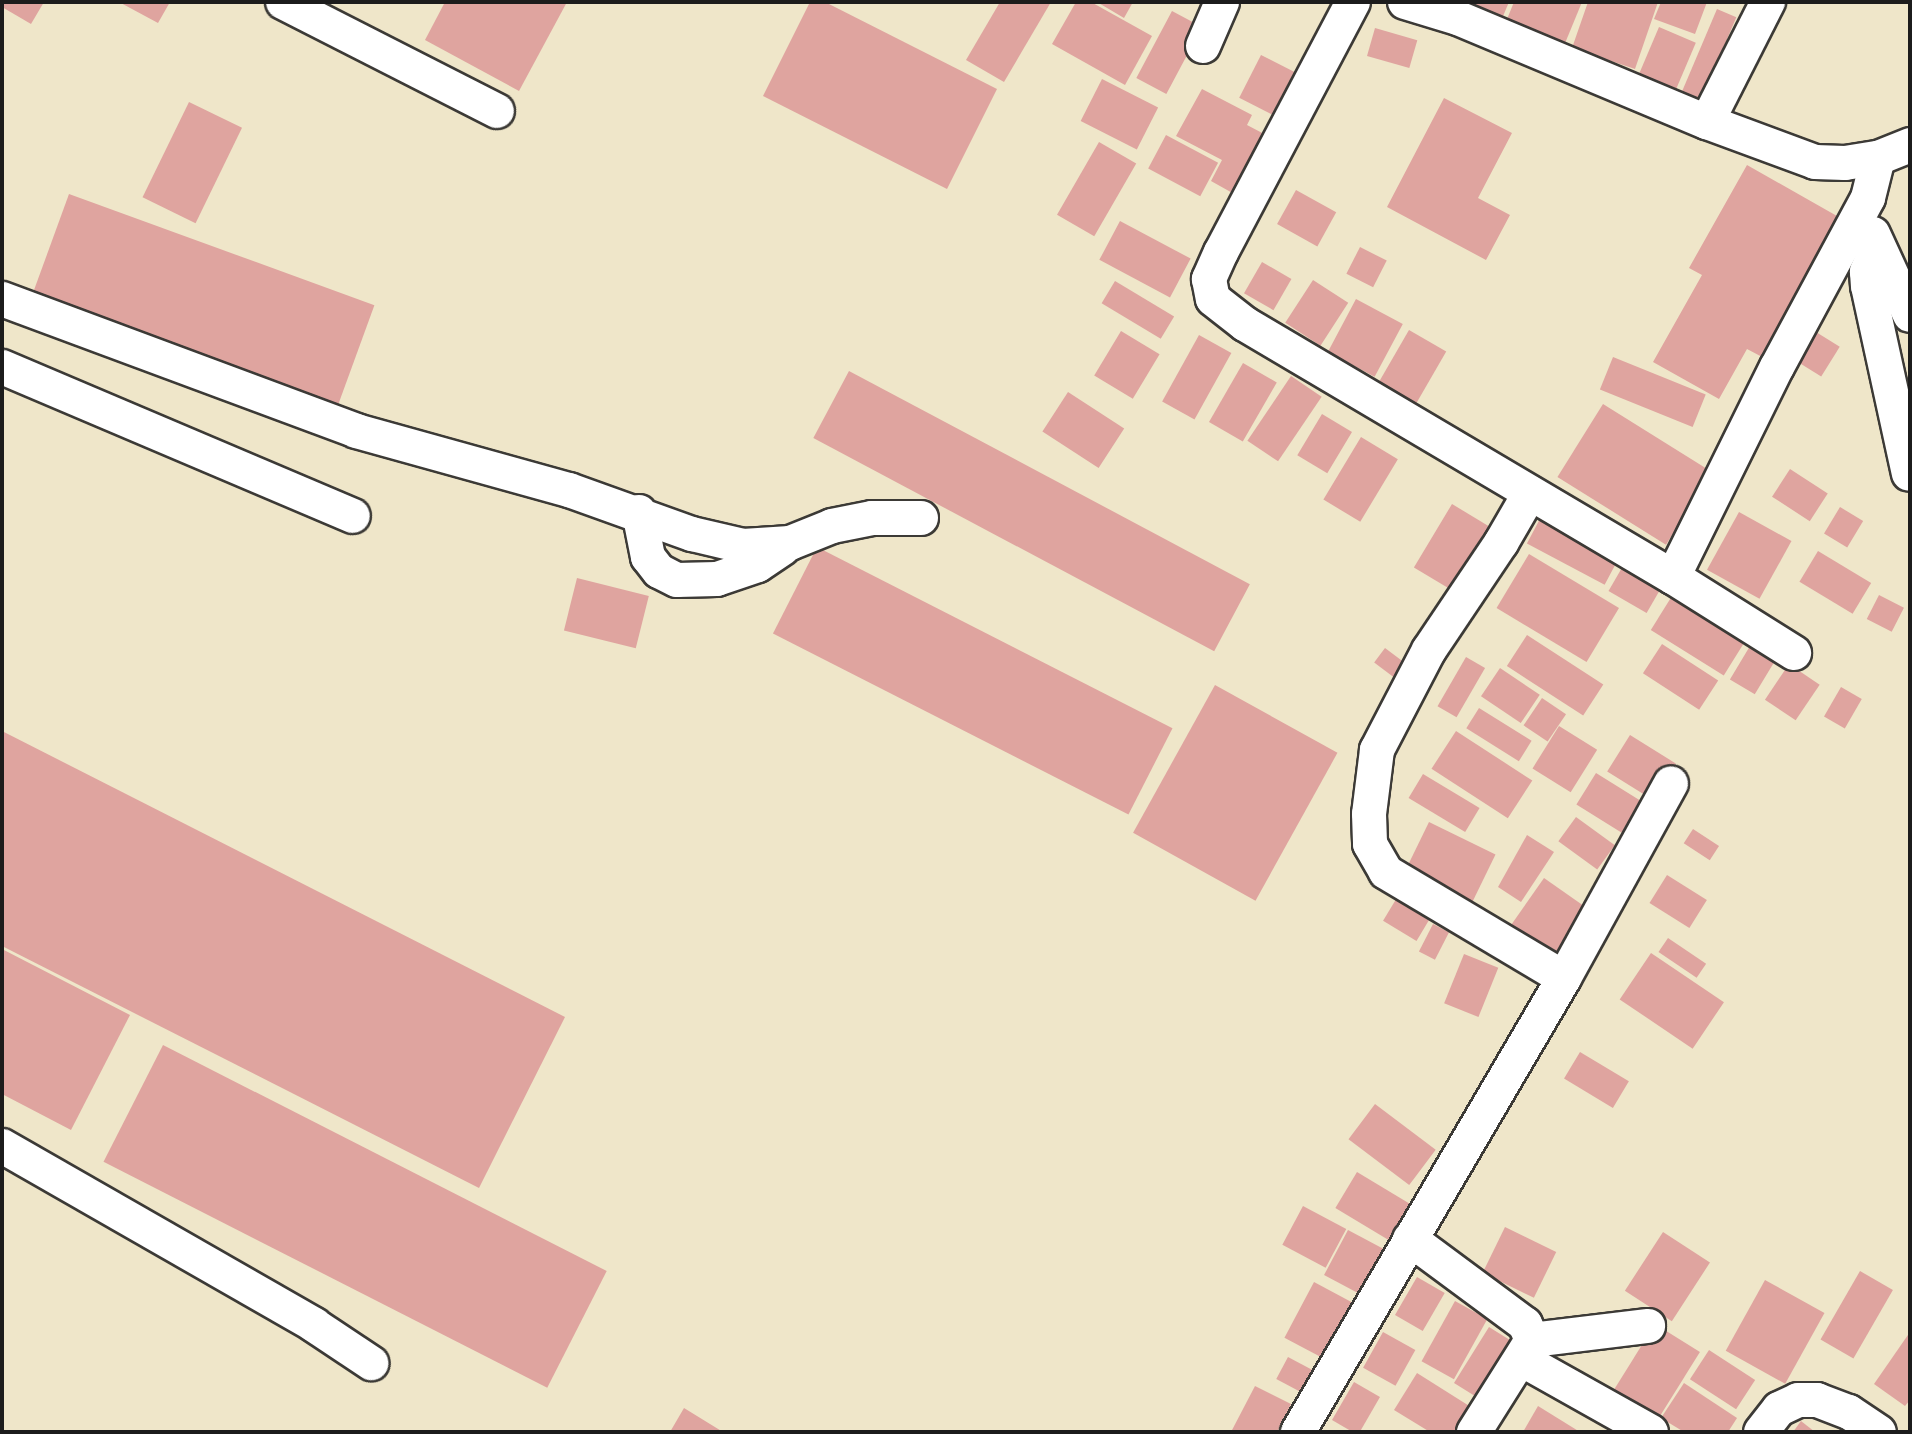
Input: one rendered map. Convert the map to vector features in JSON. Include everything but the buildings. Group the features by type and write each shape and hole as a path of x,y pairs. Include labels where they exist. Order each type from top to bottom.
{"street":[{"path":"283,2 497,111"},
{"path":"1203,46 1222,2"},
{"path":"1353,2 1221,252 1209,279 1213,299 1245,324 1673,577 1794,653"},
{"path":"1405,2 1458,18 1707,122 1815,162 1845,163 1878,158 1910,145"},
{"path":"1707,122 1768,2"},
{"path":"1673,577 1777,367 1868,198 1878,158"},
{"path":"1868,198 1910,315"},
{"path":"1891,260 1867,272 1868,286 1909,474"},
{"path":"2,299 356,431 639,512 692,534 743,546 790,543"},
{"path":"2,367 353,516"},
{"path":"1530,493 1501,543 1429,650 1377,750 1369,814 1370,844 1386,872 1564,978"},
{"path":"639,512 648,557 659,571 677,580 717,579 758,565 790,543 832,526 872,518 921,518"},
{"path":"1298,1432 1564,978 1671,783"},
{"path":"2,1146 314,1325 371,1363"},
{"path":"1410,1239 1525,1324 1526,1349 1474,1432"},
{"path":"1526,1349 1648,1326"},
{"path":"1526,1349 1651,1432"},
{"path":"1761,1432 1779,1409 1798,1400 1817,1400 1849,1412 1879,1432"}]}
